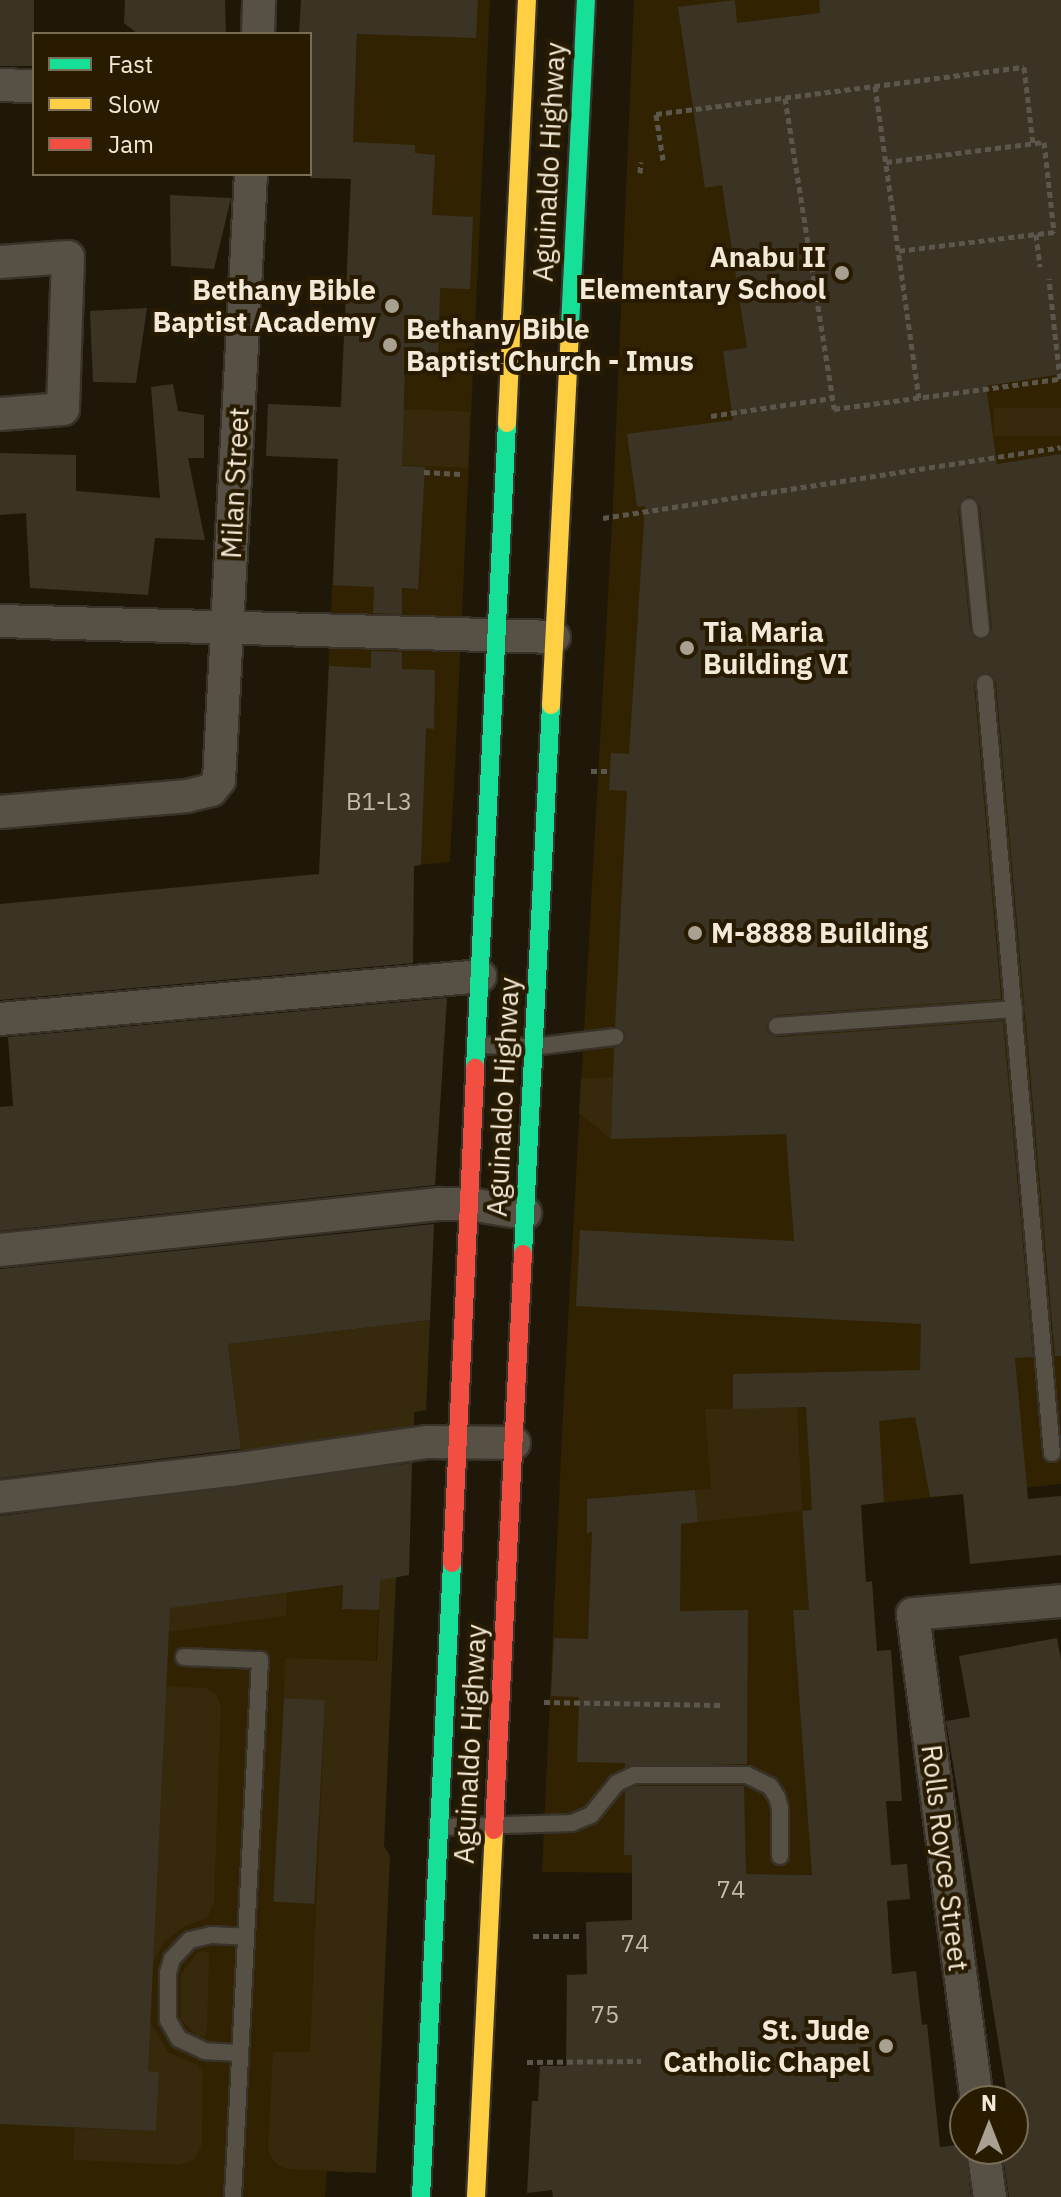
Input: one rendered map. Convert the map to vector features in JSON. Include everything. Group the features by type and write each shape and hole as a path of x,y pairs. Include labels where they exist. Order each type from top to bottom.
{"highway":[{"name":"Aguinaldo Highway","path":"421,2197 527,0"},
{"name":"Aguinaldo Highway","path":"476,2197 586,0"}],"street":[{"path":"258,32 259,0"},
{"path":"0,85 32,86"},
{"name":"Milan Street","path":"0,812 187,796 211,790 221,767 251,176"},
{"path":"0,262 68,257 63,409 0,414"},
{"path":"0,621 228,625 554,637"},
{"path":"0,1019 480,976"},
{"path":"0,1250 440,1204 469,1204 525,1213"},
{"path":"0,1497 231,1470 428,1442 514,1443"},
{"name":"Rolls Royce Street","path":"975,2085 913,1614 1061,1601"},
{"path":"985,2165 990,2197"}],"lane":[{"path":"969,507 981,629"},
{"path":"985,683 1052,1453"},
{"path":"777,1026 1014,1009"},
{"path":"477,1045 533,1047 615,1037"},
{"path":"184,1657 260,1660 233,2197"},
{"path":"438,1827 494,1828 583,1820 598,1809 617,1783 634,1775 747,1775 770,1786 777,1797 780,1856"},
{"path":"240,2053 205,2051 179,2039 168,2020 168,1973 172,1959 190,1940 211,1935 246,1937"}],"path":[{"path":"663,160 656,114 1024,67 1033,144"},
{"path":"875,86 919,398"},
{"path":"785,98 834,409 1060,379 1049,279"},
{"path":"886,162 1044,142 1054,232 898,251"},
{"path":"640,173 641,162"},
{"path":"1036,234 1040,267"},
{"path":"711,416 832,398"},
{"path":"602,518 1061,447"},
{"path":"424,472 450,473"},
{"path":"597,771 610,771"},
{"path":"544,1702 721,1705"},
{"path":"533,1936 579,1936"},
{"path":"527,2062 641,2061"}],"shaded area":[{"path":"359,0 490,0 450,862 319,874"},
{"path":"634,0 1061,0 1061,1484 802,1511 829,1875 542,1872 563,1412 612,523"},
{"path":"341,407 470,412 468,467 339,463"},
{"path":"994,408 1061,408 1061,436 994,436"},
{"path":"613,1077 611,1139 579,1113 581,1079"},
{"path":"430,1320 426,1410 414,1412 414,1426 241,1451 228,1344"},
{"path":"797,1407 802,1511 698,1522 695,1490 711,1489 705,1409"},
{"path":"396,1577 384,1846 390,1856 376,2173 286,2169 274,2162 268,2148 273,2052 310,2052 325,1701 284,1698 285,1658 377,1661 380,1579"},
{"path":"380,1579 353,2173 327,2171 325,2197 0,2197 0,1630"},
{"path":"287,1592 286,1616 168,1632 132,1612"},
{"path":"166,1686 206,1688 217,1695 221,1706 214,1903 207,1918 185,1926 165,1941 153,1962"},
{"path":"205,1951 209,1955 207,2033 204,2037 197,2036 181,2019 181,1974 198,1952"},
{"path":"150,2022 168,2052 197,2065 203,2072 202,2144 195,2159 180,2165 73,2160 75,2128 156,2131 159,2072 148,2071"}],"building":[{"path":"0,0 34,0 32,66 0,66"},
{"path":"125,0 225,0 226,32 135,32 124,23"},
{"path":"301,0 478,0 476,38 357,34 353,142 415,145 415,153 435,155 432,215 473,217 470,289 440,288 438,367 405,366 402,466 425,467 418,589 402,588 402,614 373,613 374,587 333,585 338,459 266,456 268,404 341,407 351,179 310,178 312,32 299,32"},
{"path":"735,0 737,23 820,13 819,0 1061,0 1061,374 986,386 997,464 1061,454 1061,1356 1055,1356 996,682 990,673 979,674 974,684 1001,999 776,1015 766,1026 768,1033 778,1037 1003,1021 1033,1357 1015,1358 1028,1499 1061,1496 1061,1555 970,1564 963,1494 930,1497 915,1417 879,1421 884,1502 861,1505 866,1582 872,1581 877,1651 891,1650 902,1801 886,1801 891,1865 907,1864 910,1899 887,1901 892,1974 916,1971 922,2025 927,2024 940,2147 949,2146 949,2165 967,2165 971,2197 553,2197 552,2190 527,2193 532,2101 538,2101 540,2066 566,2066 567,1975 587,1974 586,1922 632,1920 632,1855 624,1855 625,1791 636,1786 744,1786 746,1874 812,1875 793,1610 809,1610 802,1511 812,1510 806,1407 733,1409 733,1374 920,1370 921,1324 576,1306 580,1230 794,1241 786,1134 611,1139 614,1048 622,1045 626,1036 623,1030 615,1026 627,791 609,790 610,771 611,753 629,754 645,506 637,507 627,434 733,420 723,351 747,348 722,185 705,188 678,7","holes":["967,496 974,497 980,506 992,628 988,637 981,640 970,630 958,508"]},
{"path":"170,195 231,198 214,269 171,266"},
{"path":"147,308 136,383 93,382 90,311"},
{"path":"173,384 178,411 204,415 204,458 188,458 205,540 155,538 148,595 30,588 26,513 0,515 0,453 76,455 76,491 160,498 151,387"},
{"path":"371,651 402,652 402,669 435,670 434,729 426,728 421,865 414,866 413,963 0,1000 0,904 319,874 329,666 371,668"},
{"path":"447,998 435,1185 0,1231 0,1107 13,1106 8,1037"},
{"path":"434,1224 430,1320 228,1344 241,1449 0,1478 0,1269"},
{"path":"412,1463 409,1575 380,1580 379,1610 342,1609 343,1585 170,1608 148,2071 159,2072 156,2131 0,2124 0,1516"},
{"path":"695,1490 698,1522 681,1524 680,1611 748,1610 747,1764 625,1767 625,1763 577,1762 579,1697 551,1696 554,1638 588,1639 592,1532 587,1533 587,1499"},
{"path":"1057,1638 1061,1660 1061,2197 1009,2197 1004,2165 1029,2165 1029,2085 1005,2085 946,1721 970,1717 959,1656"},
{"path":"284,1698 325,1700 314,1904 273,1902"}],"traffic: fast":[{"path":"570,326 586,0"},
{"path":"475,1068 507,423"},
{"path":"523,1254 551,705"},
{"path":"421,2197 452,1563"}],"traffic: slow":[{"path":"507,423 527,0"},
{"path":"551,705 570,326"},
{"path":"476,2197 494,1830"}],"traffic: jam":[{"path":"452,1563 475,1068"},
{"path":"494,1830 523,1254"}],"place":[{"name":"Anabu II Elementary School","path":"842,273"},
{"name":"Bethany Bible Baptist Academy","path":"392,306"},
{"name":"Bethany Bible Baptist Church - Imus","path":"390,345"},
{"name":"Tia Maria Building VI","path":"687,648"},
{"name":"M-8888 Building","path":"695,933"},
{"name":"St. Jude Catholic Chapel","path":"886,2046"}]}
